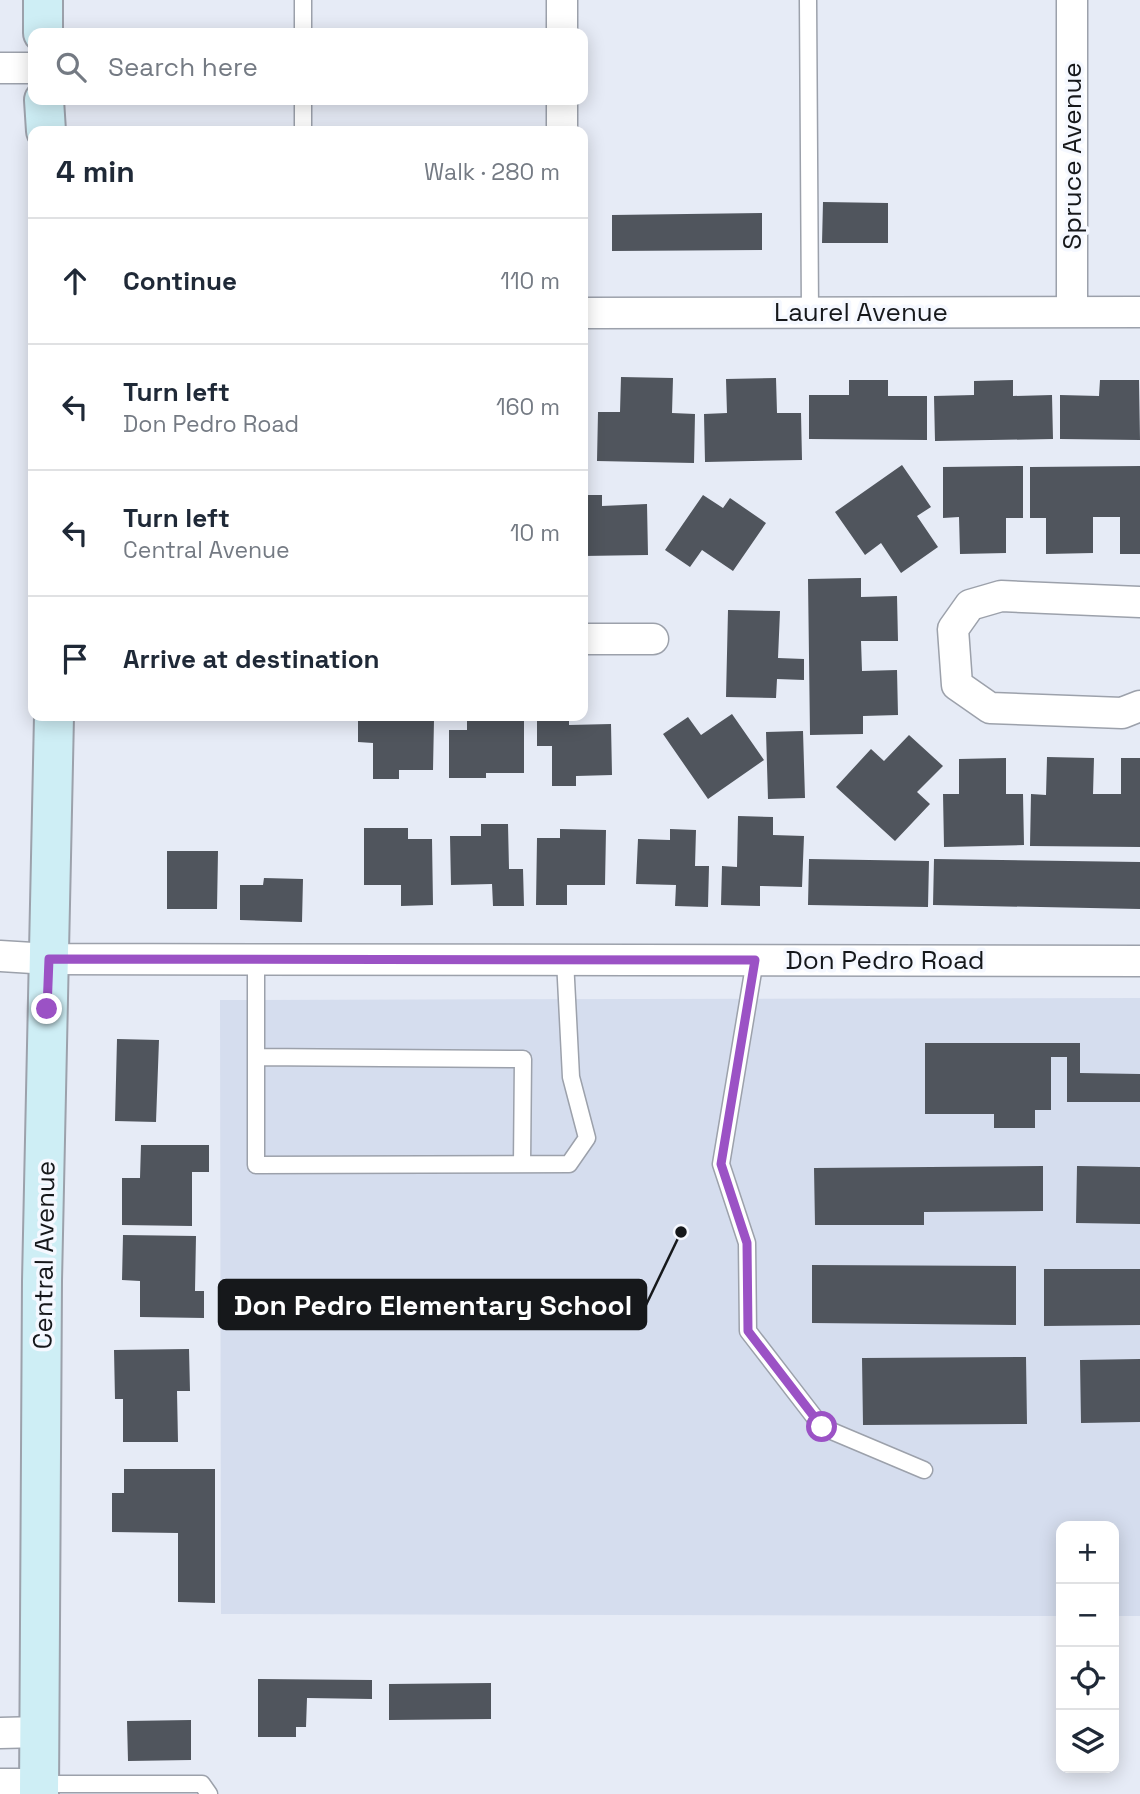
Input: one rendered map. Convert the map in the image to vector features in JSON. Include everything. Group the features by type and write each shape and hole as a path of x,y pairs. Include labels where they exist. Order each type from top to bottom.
{"street":[{"path":"43,0 43,28"},
{"path":"562,0 562,28"},
{"name":"Spruce Avenue","path":"1072,0 1072,312"},
{"path":"0,68 28,68"},
{"path":"44,105 46,126"},
{"path":"562,105 562,126"},
{"name":"Laurel Avenue","path":"588,313 1140,312"},
{"path":"1140,602 1001,597 970,605 953,629 957,685 990,708 1122,713 1140,706"},
{"path":"588,639 653,639"},
{"name":"Central Avenue","path":"39,1789 42,1294 54,721"},
{"name":"Don Pedro Road","path":"0,956 49,959 1140,961"},
{"path":"0,1733 40,1732"},
{"path":"0,1784 39,1789"}],"lane":[{"path":"303,0 303,28"},
{"path":"808,0 810,313"},
{"path":"303,105 303,126"},
{"path":"256,959 256,1165 569,1164 587,1138 571,1077 565,960"},
{"path":"755,960 721,1164 747,1243 748,1331 822,1427 924,1470"},
{"path":"256,1057 523,1059 522,1164"},
{"path":"39,1789 202,1784 209,1794"}],"shaded area":[{"path":"1140,998 1140,1616 1119,1616 1119,1521 1056,1521 1056,1616 221,1614 220,1000"}],"building":[{"path":"823,202 888,203 888,243 822,243"},
{"path":"762,213 762,250 612,251 612,215"},
{"path":"621,377 673,378 672,413 695,414 694,463 597,461 598,412 620,412"},
{"path":"776,378 777,413 801,413 802,460 705,462 704,414 727,413 726,379"},
{"path":"849,380 888,380 888,396 927,396 927,440 809,439 809,395 849,395"},
{"path":"1013,380 1013,396 1052,395 1053,439 935,441 934,396 974,395 974,381"},
{"path":"1100,380 1139,380 1140,440 1060,439 1060,395 1099,396"},
{"path":"902,465 931,507 917,516 938,547 901,573 881,543 865,555 835,512"},
{"path":"1023,466 1023,518 1006,518 1006,553 960,554 959,517 943,518 943,467"},
{"path":"1140,466 1140,554 1120,554 1120,517 1093,517 1093,553 1046,554 1046,518 1030,518 1030,467"},
{"path":"588,495 602,495 602,506 647,504 648,555 588,556"},
{"path":"703,495 723,508 730,498 766,523 733,571 702,550 690,567 665,550"},
{"path":"861,578 861,597 897,596 898,641 861,641 862,671 897,670 898,715 863,716 863,734 810,735 808,579"},
{"path":"728,610 780,611 778,658 804,659 804,680 777,679 776,698 726,697"},
{"path":"732,714 764,760 708,799 663,734 688,717 701,735"},
{"path":"358,721 434,721 433,770 399,770 399,779 373,779 373,743 358,742"},
{"path":"467,721 524,721 524,773 486,773 486,778 449,778 449,730 467,730"},
{"path":"537,721 569,721 569,725 611,724 612,775 576,776 576,786 552,786 552,746 537,746"},
{"path":"803,731 805,798 768,799 766,732"},
{"path":"909,735 943,766 917,792 930,804 895,841 836,787 871,749 884,761"},
{"path":"1047,757 1094,758 1093,794 1121,794 1121,758 1140,758 1140,847 1030,846 1031,794 1046,795"},
{"path":"1006,758 1006,794 1023,794 1024,845 944,847 943,794 959,794 959,759"},
{"path":"738,816 773,817 773,835 804,836 802,887 760,886 760,906 721,905 722,866 737,867"},
{"path":"481,824 508,824 509,869 523,869 524,906 493,906 492,884 451,885 450,836 481,836"},
{"path":"364,828 408,828 408,839 432,839 433,905 401,906 401,885 364,885"},
{"path":"560,829 606,830 605,885 567,885 567,905 536,905 537,838 560,838"},
{"path":"670,829 696,830 695,866 709,866 708,907 675,906 676,885 636,884 638,839 670,840"},
{"path":"167,851 218,851 217,909 167,909"},
{"path":"809,859 929,861 928,907 808,905"},
{"path":"934,859 1140,862 1140,909 933,905"},
{"path":"264,878 303,879 302,922 240,920 240,885 263,885"},
{"path":"117,1039 159,1040 156,1122 115,1121"},
{"path":"925,1043 1080,1043 1080,1073 1140,1074 1140,1102 1067,1102 1067,1057 1051,1057 1051,1110 1035,1110 1035,1128 994,1128 994,1114 925,1114"},
{"path":"141,1145 209,1145 209,1172 192,1172 192,1226 122,1225 122,1178 140,1178"},
{"path":"1043,1166 1043,1211 924,1212 924,1225 815,1225 814,1168"},
{"path":"1077,1166 1140,1167 1140,1224 1076,1223"},
{"path":"123,1235 196,1236 195,1291 204,1291 204,1318 140,1317 140,1281 122,1280"},
{"path":"812,1265 1016,1266 1016,1325 812,1323"},
{"path":"1044,1269 1140,1269 1140,1325 1044,1326"},
{"path":"189,1349 190,1391 177,1391 178,1442 123,1442 123,1399 115,1399 114,1350"},
{"path":"1026,1357 1027,1424 863,1425 862,1358"},
{"path":"1140,1359 1140,1422 1081,1423 1080,1360"},
{"path":"124,1469 215,1469 215,1603 178,1602 178,1533 112,1532 112,1493 124,1493"},
{"path":"258,1679 372,1680 372,1699 307,1698 306,1727 296,1727 296,1737 258,1737"},
{"path":"491,1683 491,1719 389,1720 389,1684"},
{"path":"191,1720 191,1760 128,1761 127,1721"}],"place":[{"name":"Don Pedro Elementary School","path":"681,1232"}],"route":[{"path":"47,1009 49,959 755,960 721,1164 747,1243 748,1331 822,1427"}]}
